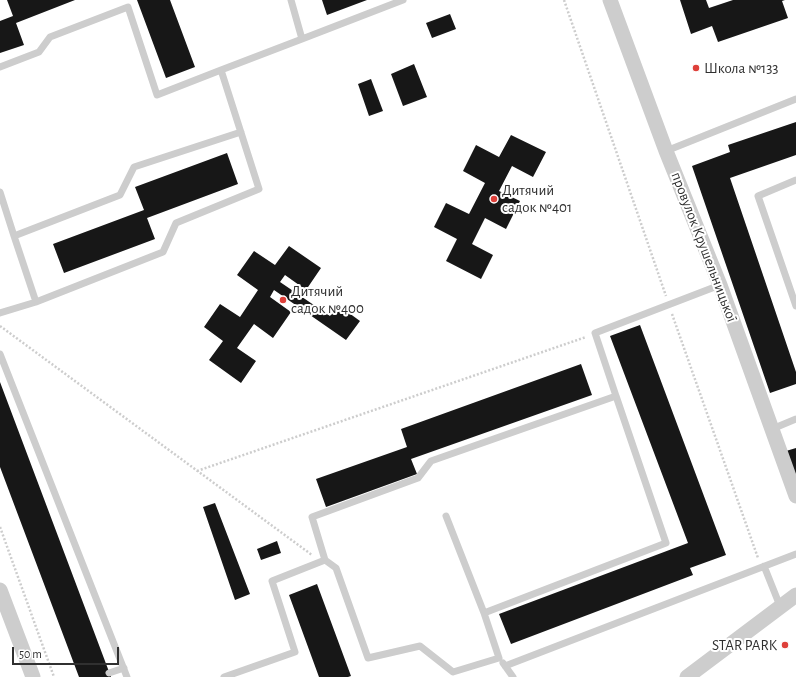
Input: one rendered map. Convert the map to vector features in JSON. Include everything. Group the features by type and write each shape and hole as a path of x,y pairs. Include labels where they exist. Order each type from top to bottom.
{"street":[{"name":"провулок Крушельницької","path":"610,0 666,151 720,284 796,496"},
{"path":"0,590 33,677"},
{"path":"687,677 796,595"}],"lane":[{"path":"291,0 302,39"},
{"path":"0,67 38,52 50,37 128,7 157,95 403,0"},
{"path":"0,313 36,302 164,252 176,223 259,189 221,70"},
{"path":"666,151 796,99"},
{"path":"14,236 120,195 134,167 241,132"},
{"path":"796,180 758,196 796,306"},
{"path":"0,192 36,302"},
{"path":"484,613 666,543 595,333 720,284"},
{"path":"0,354 127,677"},
{"path":"322,561 312,517 418,478 430,460 616,396"},
{"path":"772,429 796,419"},
{"path":"446,516 484,613 499,658 513,677"},
{"path":"505,666 796,554"},
{"path":"224,677 295,652 272,581 322,561 336,568 368,658 420,646 453,672 499,658"},
{"path":"764,566 780,606"},
{"path":"109,673 124,668"}],"path":[{"path":"0,326 322,561"},
{"path":"197,471 595,333"},
{"path":"0,527 54,677"}],"building":[{"path":"7,0 75,0 16,23 24,45 0,53 0,21 13,16"},
{"path":"137,0 170,0 195,67 166,78"},
{"path":"322,0 367,0 327,15"},
{"path":"680,0 706,0 709,8 733,0 785,0 782,1 788,18 718,42 712,26 691,34"},
{"path":"450,14 456,29 432,38 426,23"},
{"path":"414,64 427,97 403,106 391,74"},
{"path":"371,79 383,111 369,116 358,84"},
{"path":"796,122 796,155 730,178 796,372 796,384 770,393 692,166 730,152 728,145"},
{"path":"511,135 546,152 533,177 512,166 499,191 520,201 506,229 485,218 472,244 493,255 481,279 446,261 457,239 434,227 446,203 469,214 485,183 463,171 476,145 499,157"},
{"path":"227,153 238,184 147,218 155,239 64,273 53,244 144,210 135,187"},
{"path":"289,246 321,268 306,290 285,275 280,282 330,316 338,305 360,321 346,340 274,290 270,297 291,312 273,338 254,324 237,348 256,361 241,383 209,360 223,341 204,327 220,304 240,317 258,290 237,275 254,251 275,265"},
{"path":"640,325 726,555 690,568 693,575 511,644 499,614 688,543 610,336"},
{"path":"581,364 592,395 411,459 417,474 326,507 316,479 407,447 401,429"},
{"path":"0,382 111,677 79,677 0,467"},
{"path":"796,448 796,481 786,451"},
{"path":"215,503 250,594 235,600 203,507"},
{"path":"277,541 281,553 261,560 257,549"},
{"path":"317,584 351,676 319,677 289,595"}],"place":[{"name":"Школа №133","path":"696,68"},
{"name":"Дитячий садок №401","path":"494,199"},
{"name":"Дитячий садок №400","path":"283,300"},
{"name":"STAR PARK","path":"785,645"}]}
